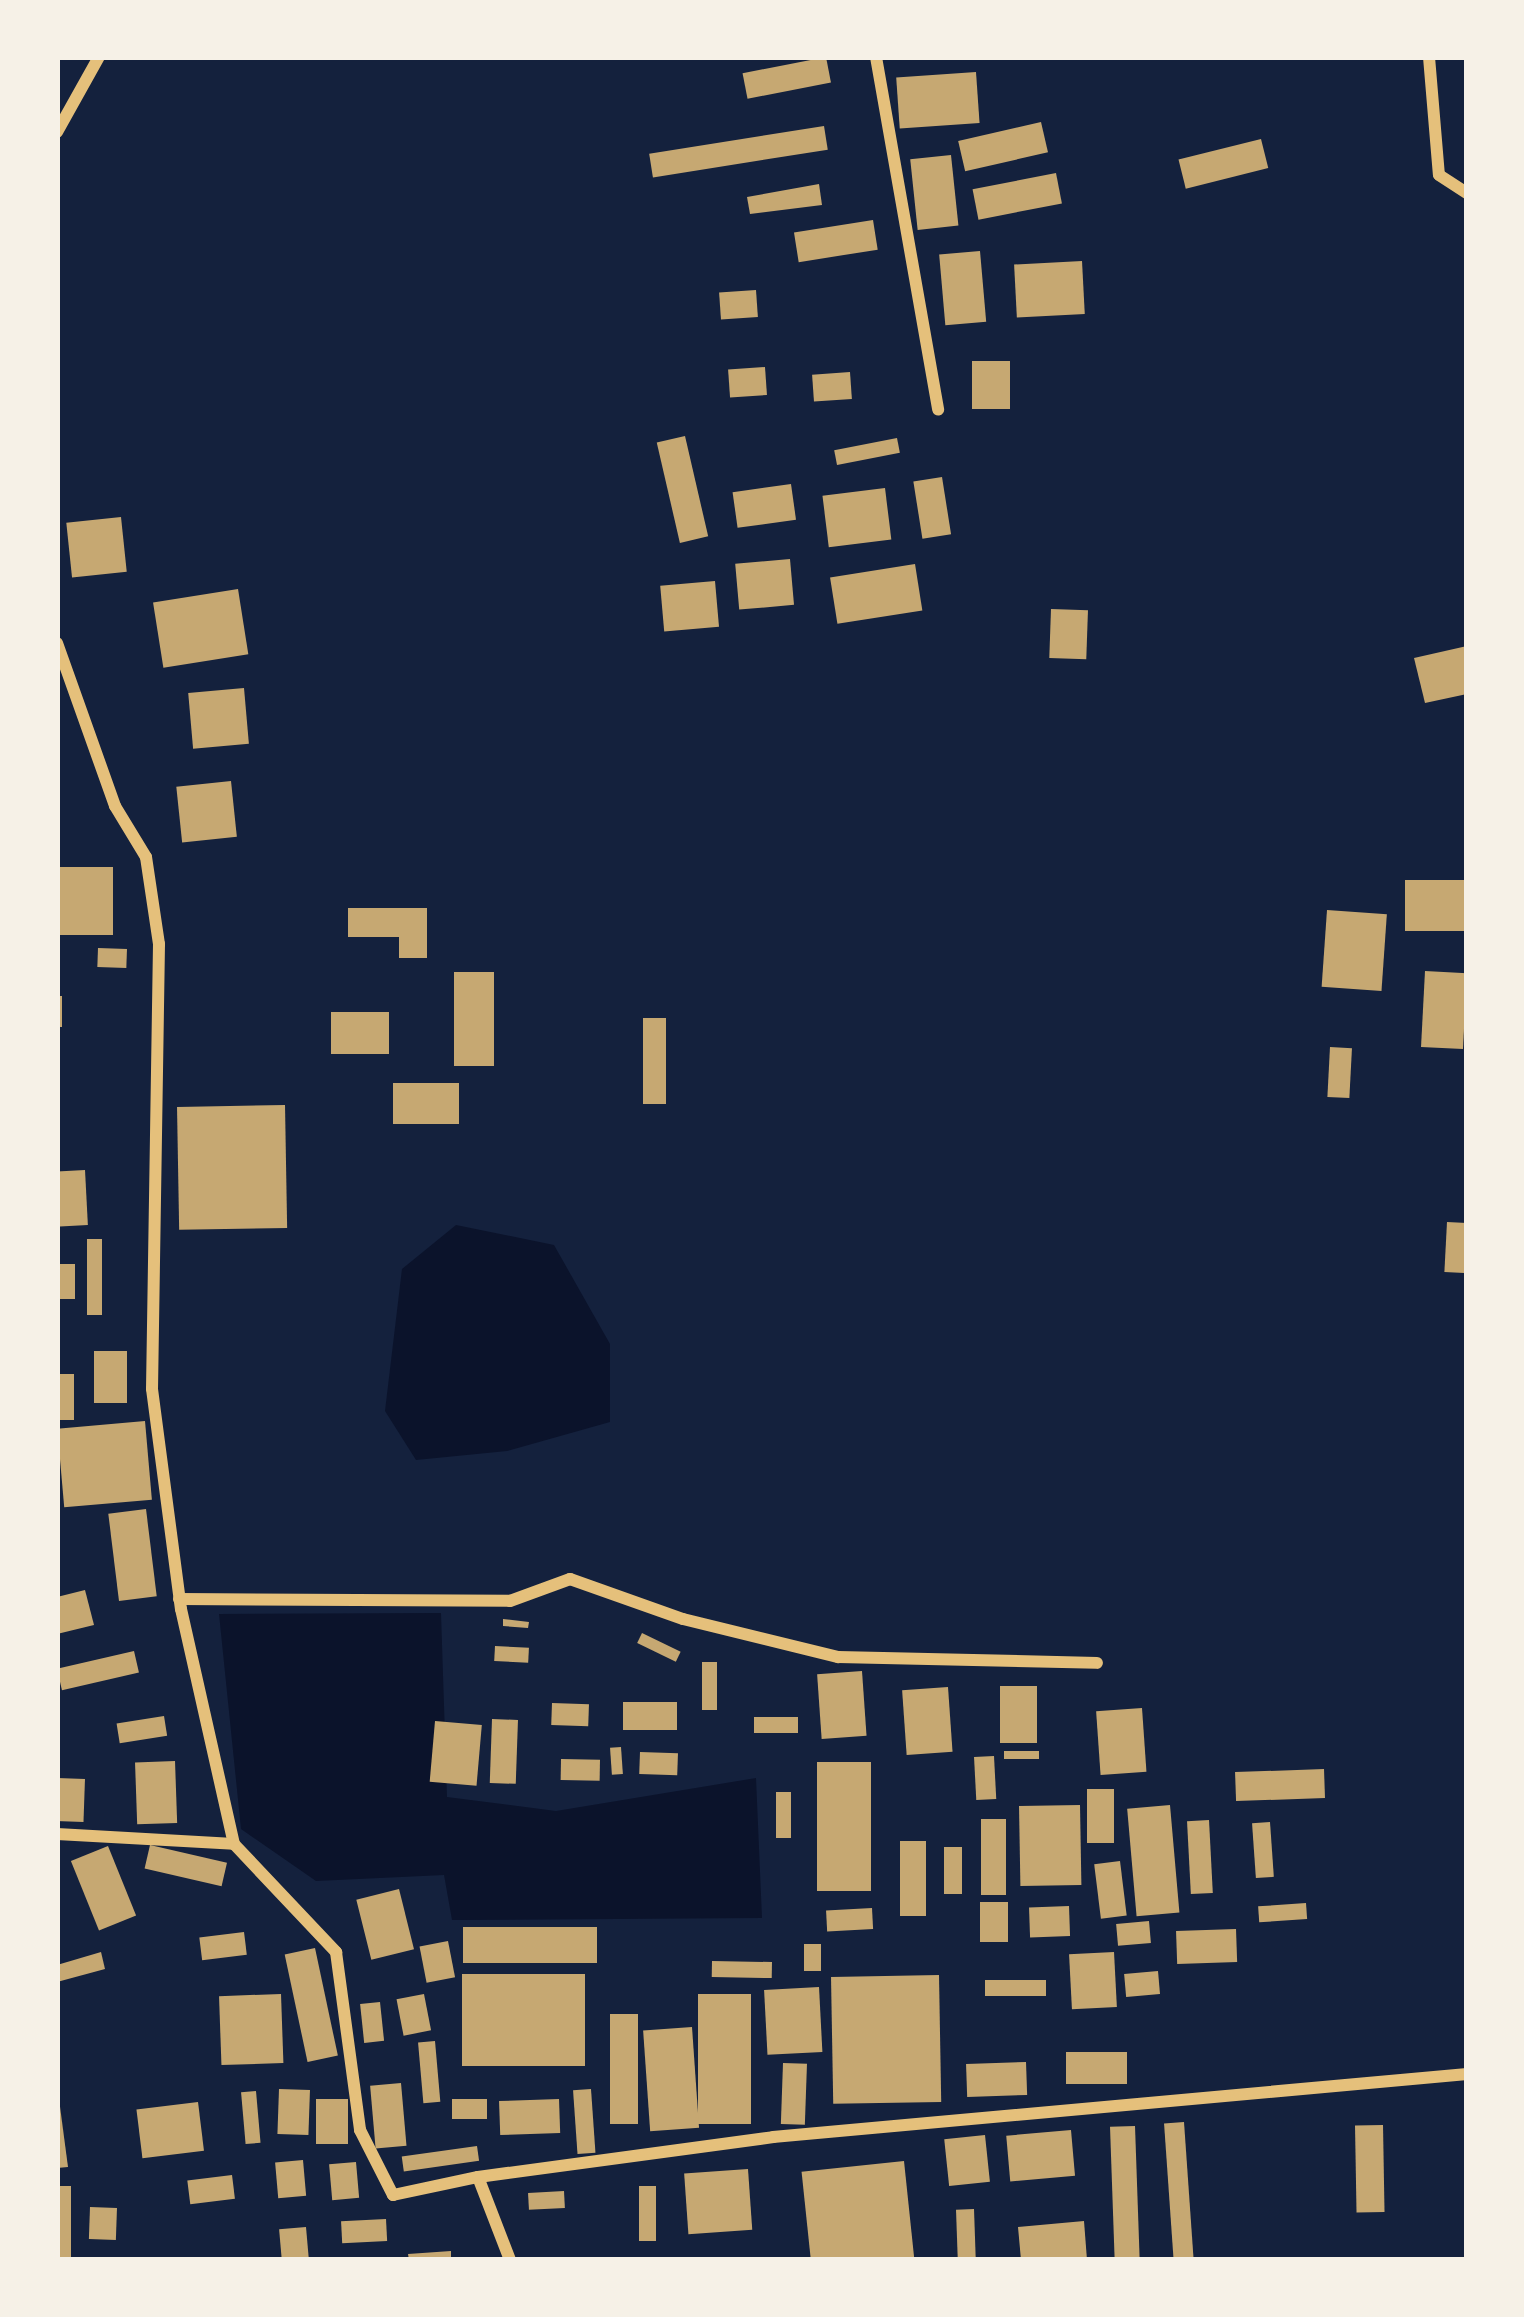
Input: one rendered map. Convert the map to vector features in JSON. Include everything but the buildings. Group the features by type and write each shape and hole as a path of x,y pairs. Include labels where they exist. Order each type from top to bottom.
{"street":[{"path":"57,132 99,57"},
{"path":"876,57 938,410"},
{"path":"1430,57 1439,175 1467,193"},
{"path":"57,644 115,806 146,857 159,944 152,1389 179,1599 234,1844 336,1952 360,2130 393,2195 478,2177 773,2137 1467,2074"},
{"path":"179,1599 510,1601 570,1579 683,1619 838,1657 1097,1663"},
{"path":"57,1834 234,1844"},
{"path":"478,2177 510,2260"}],"water":[{"path":"456,1225 554,1245 610,1344 610,1422 507,1451 416,1460 385,1411 402,1269"},
{"path":"441,1613 447,1797 556,1811 756,1778 762,1918 452,1920 444,1875 316,1881 241,1829 219,1614"}]}
